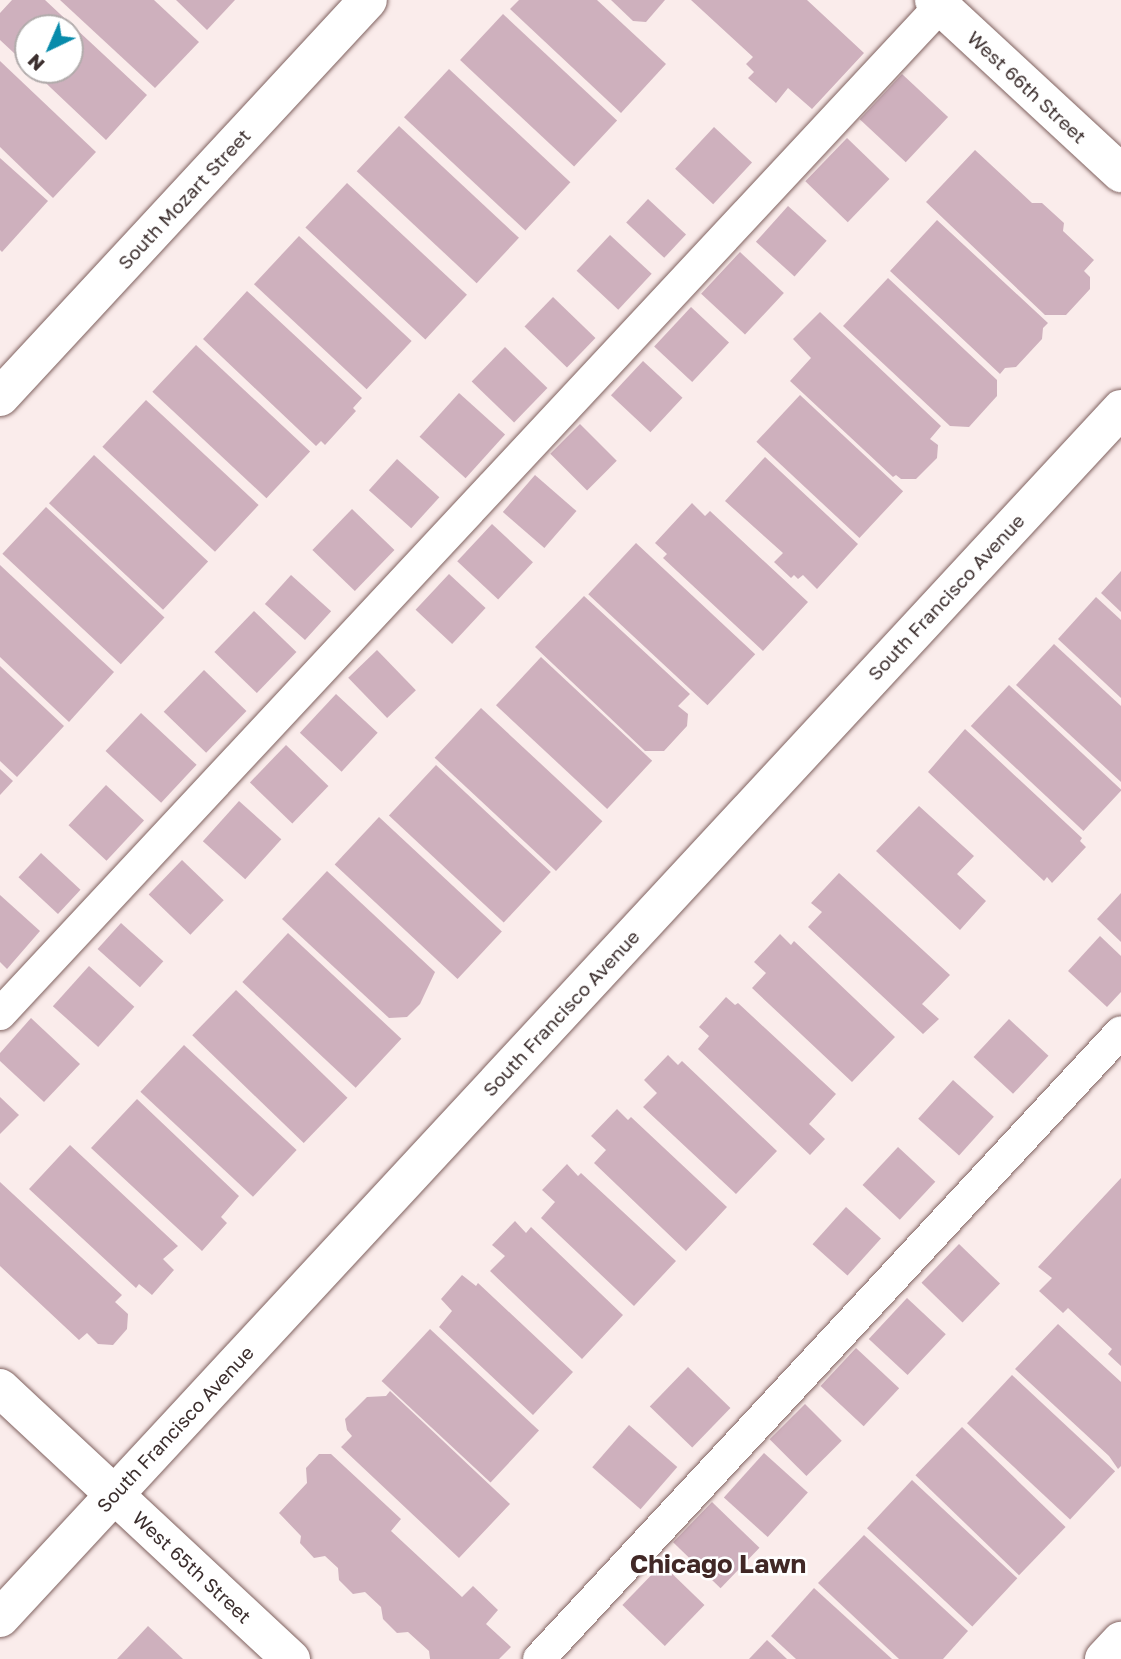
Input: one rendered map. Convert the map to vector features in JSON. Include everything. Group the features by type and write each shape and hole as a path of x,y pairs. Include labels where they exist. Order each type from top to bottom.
{"street":[{"name":"South Mozart Street","path":"0,397 368,0"},
{"name":"West 66th Street","path":"940,2 1121,173"},
{"name":"South Francisco Avenue","path":"0,1618 1121,408"},
{"name":"West 65th Street","path":"0,1388 291,1659"},
{"path":"1104,1659 1121,1640"}],"lane":[{"path":"0,1014 940,2"},
{"path":"539,1659 1121,1032"}],"building":[{"path":"12,0 45,0 60,14 14,14 14,53 0,40 0,13"},
{"path":"60,0 154,0 199,42 155,88 84,22 84,14 75,14"},
{"path":"176,0 235,0 207,30"},
{"path":"519,0 597,0 666,64 621,113 510,9"},
{"path":"611,0 665,0 646,22 633,21"},
{"path":"691,0 807,0 864,53 812,109 788,88 776,103 748,78 754,72 746,64 753,57"},
{"path":"503,14 617,120 574,166 460,60"},
{"path":"84,36 147,95 106,140 47,84 84,84"},
{"path":"0,61 14,74 14,84 24,84 96,152 53,198 0,147"},
{"path":"449,69 570,182 525,230 404,117"},
{"path":"902,74 948,117 906,162 860,119"},
{"path":"399,126 519,238 477,283 357,171"},
{"path":"714,127 752,162 713,204 675,169"},
{"path":"847,138 889,179 848,222 805,181"},
{"path":"975,150 1032,203 1042,203 1064,223 1063,231 1094,260 1084,271 1090,277 1090,289 1066,315 1045,315 926,202"},
{"path":"0,158 48,201 2,252 0,250"},
{"path":"347,183 467,295 425,339 305,228"},
{"path":"648,199 686,234 664,258 626,222"},
{"path":"788,206 827,241 795,276 756,242"},
{"path":"937,220 1048,323 1043,328 1042,339 1016,367 1005,368 1000,374 890,271"},
{"path":"610,235 652,274 618,310 577,271"},
{"path":"299,236 412,341 367,389 254,284"},
{"path":"740,252 784,293 745,335 701,294"},
{"path":"888,278 997,380 997,396 969,427 950,426 843,326"},
{"path":"247,291 362,398 353,408 356,411 325,445 321,441 316,446 203,339"},
{"path":"553,297 595,338 567,367 525,326"},
{"path":"691,307 729,342 692,382 654,346"},
{"path":"820,312 941,426 930,439 938,445 937,458 916,479 901,479 896,475 893,477 790,381 811,358 793,339"},
{"path":"196,345 310,451 266,498 152,392"},
{"path":"505,347 547,388 514,423 472,382"},
{"path":"643,361 682,398 650,432 611,395"},
{"path":"459,393 505,434 466,478 420,437"},
{"path":"800,395 903,491 859,538 756,442"},
{"path":"146,400 259,505 215,552 102,447"},
{"path":"580,424 617,461 587,490 550,454"},
{"path":"94,455 208,561 163,610 49,503"},
{"path":"765,457 858,544 817,589 803,575 798,579 794,575 791,578 774,562 783,553 725,501"},
{"path":"397,459 439,497 411,528 369,490"},
{"path":"535,475 577,511 544,548 503,512"},
{"path":"692,503 705,516 710,511 808,602 763,651 663,558 667,554 655,543"},
{"path":"46,507 164,617 121,664 2,554"},
{"path":"352,509 394,550 355,591 312,550"},
{"path":"492,524 533,562 498,599 457,561"},
{"path":"636,543 755,654 707,705 588,594"},
{"path":"0,565 114,672 69,722 0,657"},
{"path":"1121,571 1121,612 1101,593"},
{"path":"449,574 486,608 452,644 416,610"},
{"path":"291,575 331,611 305,640 265,604"},
{"path":"584,596 690,694 678,706 688,714 687,726 664,751 645,751 535,647"},
{"path":"1096,597 1121,620 1121,698 1058,639"},
{"path":"254,611 296,652 257,693 214,652"},
{"path":"1054,644 1121,706 1121,782 1016,685"},
{"path":"377,650 416,690 387,718 348,678"},
{"path":"541,657 652,761 607,809 496,705"},
{"path":"0,666 64,726 17,777 0,761"},
{"path":"204,670 246,711 206,753 164,712"},
{"path":"1009,685 1121,789 1083,831 971,726"},
{"path":"336,694 378,733 342,772 300,733"},
{"path":"481,708 602,821 556,871 435,758"},
{"path":"141,713 197,765 161,803 106,751"},
{"path":"965,729 1082,838 1080,841 1086,847 1052,883 1047,877 1044,881 928,772"},
{"path":"286,745 328,786 292,823 250,782"},
{"path":"436,765 551,872 504,923 389,815"},
{"path":"0,769 13,781 0,795"},
{"path":"106,785 144,820 107,861 68,825"},
{"path":"239,801 281,839 245,879 203,841"},
{"path":"919,806 974,856 957,874 986,901 960,930 876,851"},
{"path":"379,817 502,932 458,979 335,865"},
{"path":"41,853 80,890 58,914 18,877"},
{"path":"182,860 224,900 190,935 149,895"},
{"path":"327,871 435,972 420,1004 407,1017 389,1018 282,919"},
{"path":"839,873 950,975 922,1004 939,1019 923,1034 808,927 822,912 811,903"},
{"path":"1121,893 1121,942 1097,919"},
{"path":"0,895 40,931 7,969 0,962"},
{"path":"121,923 163,961 140,987 98,949"},
{"path":"288,933 401,1039 356,1088 242,982"},
{"path":"780,934 791,945 794,941 895,1037 852,1082 752,988 766,973 754,962"},
{"path":"1100,936 1121,956 1121,992 1107,1007 1068,971"},
{"path":"89,966 134,1007 98,1047 53,1006"},
{"path":"236,990 347,1098 304,1143 192,1035"},
{"path":"726,997 735,1005 738,1003 836,1094 809,1124 825,1139 810,1155 698,1049 709,1036 699,1027"},
{"path":"31,1018 80,1064 44,1102 0,1061 0,1053"},
{"path":"1009,1019 1048,1056 1013,1094 974,1057"},
{"path":"184,1045 297,1150 253,1197 140,1092"},
{"path":"668,1055 678,1065 682,1061 777,1151 736,1194 643,1107 657,1093 644,1080"},
{"path":"953,1080 994,1117 959,1155 918,1119"},
{"path":"0,1097 19,1115 0,1134"},
{"path":"137,1099 239,1196 221,1217 227,1223 202,1251 91,1148"},
{"path":"617,1109 628,1120 631,1117 727,1207 686,1251 594,1163 606,1150 591,1136"},
{"path":"70,1145 178,1246 163,1259 174,1270 152,1295 139,1284 136,1288 29,1189"},
{"path":"898,1147 935,1182 900,1220 863,1185"},
{"path":"567,1164 578,1176 581,1173 676,1261 634,1306 541,1218 555,1202 542,1190"},
{"path":"1121,1178 1121,1366 1108,1354 1112,1349 1068,1308 1063,1313 1039,1291 1052,1278 1038,1267"},
{"path":"0,1182 122,1295 115,1302 128,1314 127,1329 113,1345 98,1344 87,1333 79,1340 0,1266"},
{"path":"846,1207 881,1238 847,1276 813,1244"},
{"path":"515,1221 526,1233 531,1227 623,1315 582,1359 490,1271 505,1256 492,1245"},
{"path":"959,1244 1000,1284 962,1322 921,1283"},
{"path":"462,1275 476,1286 478,1283 573,1372 533,1415 439,1327 452,1311 441,1299"},
{"path":"907,1298 946,1334 908,1375 869,1339"},
{"path":"1058,1324 1121,1382 1121,1466 1118,1469 1109,1456 1015,1369"},
{"path":"430,1329 539,1431 491,1483 382,1381"},
{"path":"856,1348 899,1388 864,1426 821,1386"},
{"path":"688,1367 730,1408 692,1448 650,1407"},
{"path":"1012,1375 1115,1471 1070,1519 967,1423"},
{"path":"390,1391 510,1504 459,1558 341,1447 352,1436 347,1430 345,1419 367,1397 386,1396"},
{"path":"805,1404 842,1441 806,1476 770,1439"},
{"path":"629,1425 677,1467 641,1509 592,1467"},
{"path":"962,1427 1066,1527 1019,1575 915,1475"},
{"path":"764,1453 808,1492 768,1537 724,1498"},
{"path":"319,1454 331,1454 401,1519 391,1531 462,1597 473,1586 498,1610 486,1624 511,1647 499,1659 430,1659 429,1651 408,1632 397,1633 383,1619 381,1607 365,1592 353,1594 339,1580 338,1568 325,1556 314,1558 300,1543 301,1536 279,1513 307,1483 306,1468"},
{"path":"912,1480 1017,1578 972,1626 867,1528"},
{"path":"712,1502 759,1548 721,1588 673,1542"},
{"path":"864,1535 968,1631 943,1659 899,1659 818,1583"},
{"path":"662,1564 704,1605 665,1646 622,1605"},
{"path":"814,1588 892,1659 796,1659 771,1636"},
{"path":"148,1626 183,1659 117,1659"},
{"path":"767,1640 787,1659 749,1659"}],"district":[{"name":"Chicago Lawn","path":"718,1564"}]}
